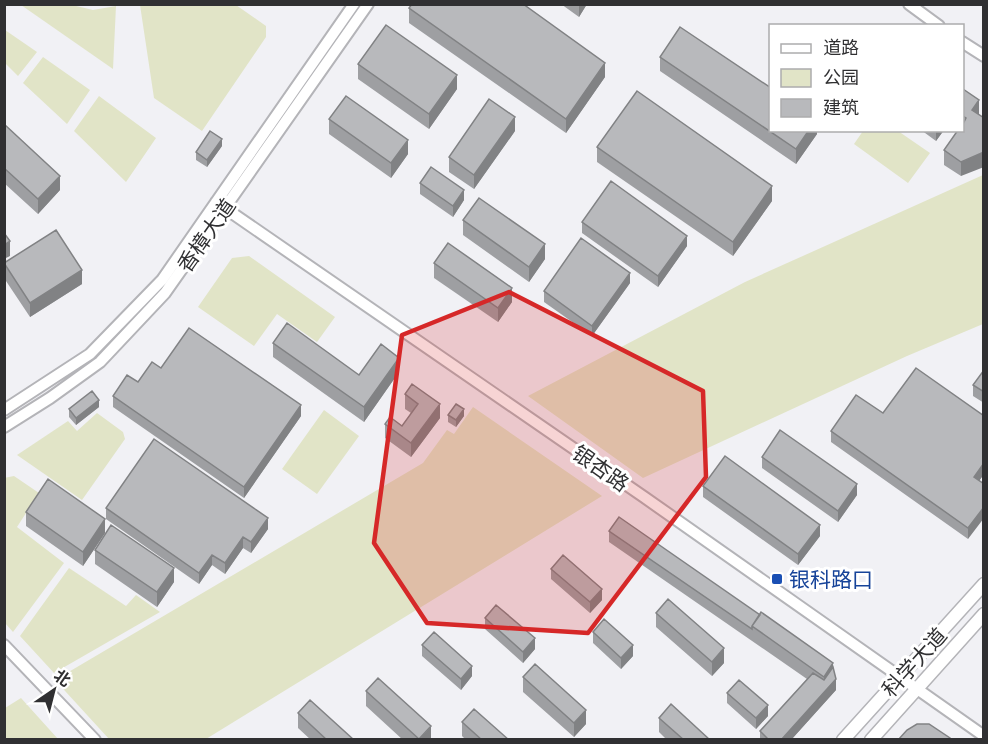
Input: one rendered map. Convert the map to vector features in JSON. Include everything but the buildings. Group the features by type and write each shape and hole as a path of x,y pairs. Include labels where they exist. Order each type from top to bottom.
{"main road":[{"name":"科学大道","path":"843,740 984,584"},
{"name":"科学大道","path":"871,740 984,614"}],"street":[{"name":"香樟大道","path":"4,427 100,362 165,292 354,4"},
{"name":"香樟大道","path":"4,410 90,354 162,280 221,206 368,4"},
{"path":"909,4 936,24"},
{"path":"964,43 984,56"},
{"name":"银杏路","path":"221,206 901,676 984,736"},
{"path":"4,645 94,740"}],"highlighted area":[{"path":"509,292 703,391 706,477 588,633 427,623 374,543 402,335"}],"green space":[{"path":"21,5 72,5 93,10 116,6 113,69"},
{"path":"140,5 236,5 266,26 266,37 202,131 154,98"},
{"path":"5,30 37,52 18,76 5,63"},
{"path":"43,57 90,90 67,124 23,83"},
{"path":"99,96 156,138 126,182 74,131"},
{"path":"862,132 899,132 930,153 908,183 854,144"},
{"path":"983,175 983,324 907,356 643,478 528,396 745,282"},
{"path":"249,256 335,317 317,342 277,314 254,346 198,307 232,258"},
{"path":"473,407 602,496 206,739 109,739 55,680 423,463 447,430 454,434"},
{"path":"324,410 359,436 317,494 282,469"},
{"path":"97,413 123,432 125,439 82,500 17,455 68,421 77,431"},
{"path":"14,476 39,493 17,527 64,563 13,632 5,623 4,478"},
{"path":"69,568 126,606 136,595 160,612 54,673 20,636"},
{"path":"21,698 58,739 5,739 5,708"}],"place":[{"name":"银科路口","path":"777,579"}]}
